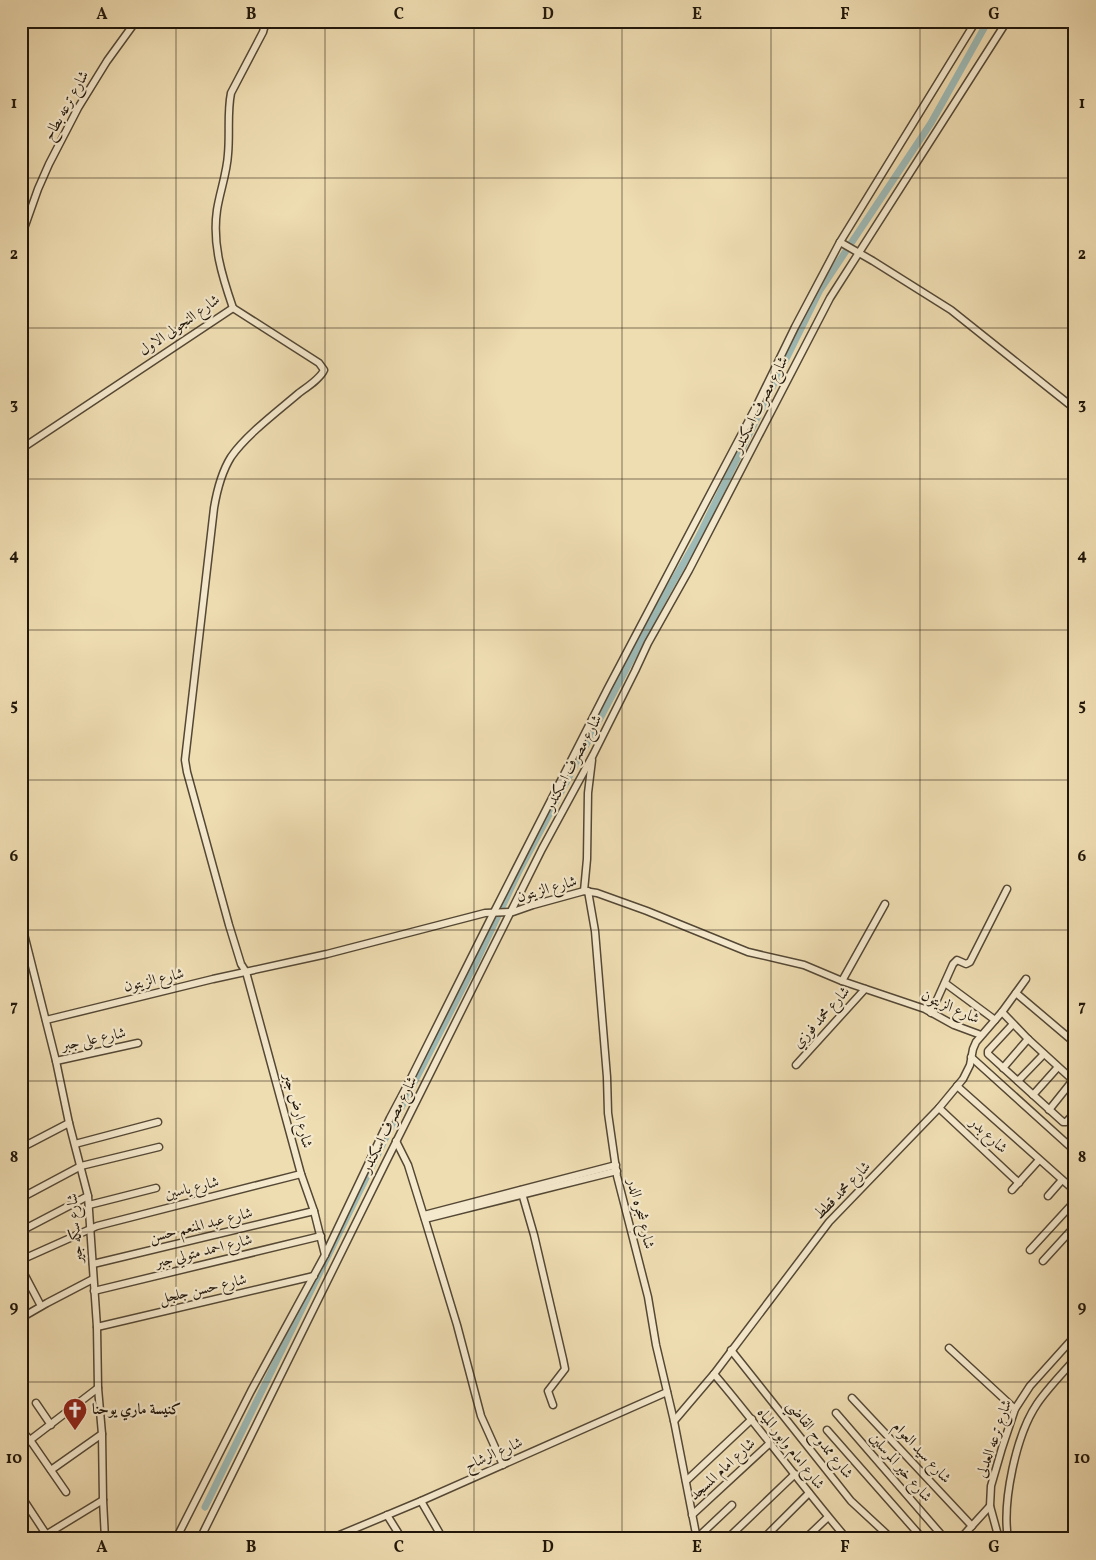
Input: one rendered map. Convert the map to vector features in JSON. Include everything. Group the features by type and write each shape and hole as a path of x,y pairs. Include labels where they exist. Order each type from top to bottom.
{"street":[{"name":"شارع ترعه بطاح","path":"21,237 49,164 78,108 106,61 136,21"},
{"name":"شارع النجولى الاول","path":"21,449 233,308 222,276 216,239 217,209 227,168 229,102 231,93 263,32 266,21"},
{"name":"شارع مصرف اسكندر","path":"176,1539 251,1391 325,1255 390,1118 494,912 608,688 722,473 795,327 840,242 976,21"},
{"name":"شارع مصرف اسكندر","path":"200,1539 542,849 593,755 648,642 689,570 830,298 1007,21"},
{"path":"840,242 951,310 1075,409"},
{"name":"شارع ارض جبر","path":"233,308 319,363 324,370 320,376 263,425 235,453 223,473 214,508 185,760 229,925 241,964 246,972 325,1255"},
{"name":"شارع شجره الدر","path":"593,755 588,794 586,891 595,931 608,1077 608,1113 616,1168 648,1297 656,1345 674,1422 697,1538"},
{"path":"931,1013 955,961 968,964 970,962 1007,889"},
{"name":"شارع الزيتون","path":"46,1020 327,954 485,913 510,913 533,904 586,891 647,911 748,952 804,965 842,981 925,1009 981,1035"},
{"path":"842,981 885,904"},
{"name":"شارع سكه جير","path":"21,922 88,1196 97,1327 105,1539"},
{"name":"شارع محمد قطط","path":"674,1422 714,1374 829,1222 939,1108 957,1086 967,1073 973,1049 981,1035 1002,1012 1026,979"},
{"path":"945,983 995,1020"},
{"name":"شارع محمد فوزي","path":"796,1065 865,989"},
{"path":"1016,994 1075,1043"},
{"path":"1002,1012 1028,1039 1074,1081 1049,1110"},
{"path":"1013,1024 988,1052 989,1055 1064,1123 1075,1113"},
{"path":"1002,1068 1028,1039"},
{"name":"شارع على جبر","path":"56,1061 138,1043"},
{"path":"1018,1081 1044,1054"},
{"path":"971,1057 1075,1150"},
{"path":"1033,1095 1058,1067"},
{"path":"957,1086 1075,1191"},
{"name":"شارع بدر","path":"939,1108 1019,1183"},
{"path":"74,1144 158,1122"},
{"path":"21,1148 69,1123"},
{"path":"396,1141 408,1165 457,1325 482,1416 503,1464"},
{"path":"21,1198 80,1166 159,1147"},
{"path":"1012,1190 1040,1160"},
{"path":"424,1217 616,1168"},
{"name":"شارع ياسين","path":"21,1260 96,1226 302,1174"},
{"path":"1048,1196 1062,1180"},
{"path":"88,1205 156,1188"},
{"path":"522,1192 564,1359 564,1369 548,1391 553,1405"},
{"path":"21,1231 88,1196"},
{"path":"1030,1250 1075,1201"},
{"name":"شارع عبد المنعم حسن","path":"93,1264 314,1211"},
{"path":"1043,1261 1075,1226"},
{"name":"شارع احمد متولي جبر","path":"94,1291 321,1236"},
{"path":"21,1268 41,1306"},
{"name":"شارع حسن جلجل","path":"97,1327 314,1276"},
{"path":"21,1318 93,1279"},
{"name":"شارع ترعه العدلى","path":"998,1538 990,1506 992,1481 1015,1409 1030,1386 1075,1336"},
{"path":"949,1348 1015,1409"},
{"name":"شارع ممدوح القاضي","path":"731,1350 851,1501 892,1539"},
{"path":"998,1538 1008,1537 1010,1484 1024,1428 1037,1404 1075,1360"},
{"name":"شارع امام وابور المياه","path":"714,1374 752,1419 844,1538"},
{"path":"21,1447 98,1388"},
{"name":"شارع الرشاح","path":"330,1539 346,1536 388,1515 667,1392"},
{"name":"شارع سيد العوام","path":"852,1398 972,1526"},
{"path":"36,1403 51,1425"},
{"name":"شارع خير المرسلين","path":"836,1413 945,1539"},
{"path":"686,1481 752,1419"},
{"path":"21,1430 66,1492"},
{"path":"827,1430 923,1539"},
{"path":"51,1470 102,1434"},
{"name":"شارع امام المسجد","path":"692,1515 770,1443"},
{"path":"727,1539 795,1474"},
{"path":"763,1539 809,1493"},
{"path":"21,1496 46,1534"},
{"path":"39,1539 103,1500"},
{"path":"421,1501 443,1539"},
{"path":"697,1538 732,1504"},
{"path":"960,1539 990,1506"},
{"path":"388,1515 402,1539"},
{"path":"805,1539 828,1517"}],"waterway":[{"path":"205,1507 387,1135 477,960 519,871 666,594 698,538 820,290 931,123 988,21"}],"place":[{"name":"كنيسة ماري يوحنا","path":"75,1431"}]}
